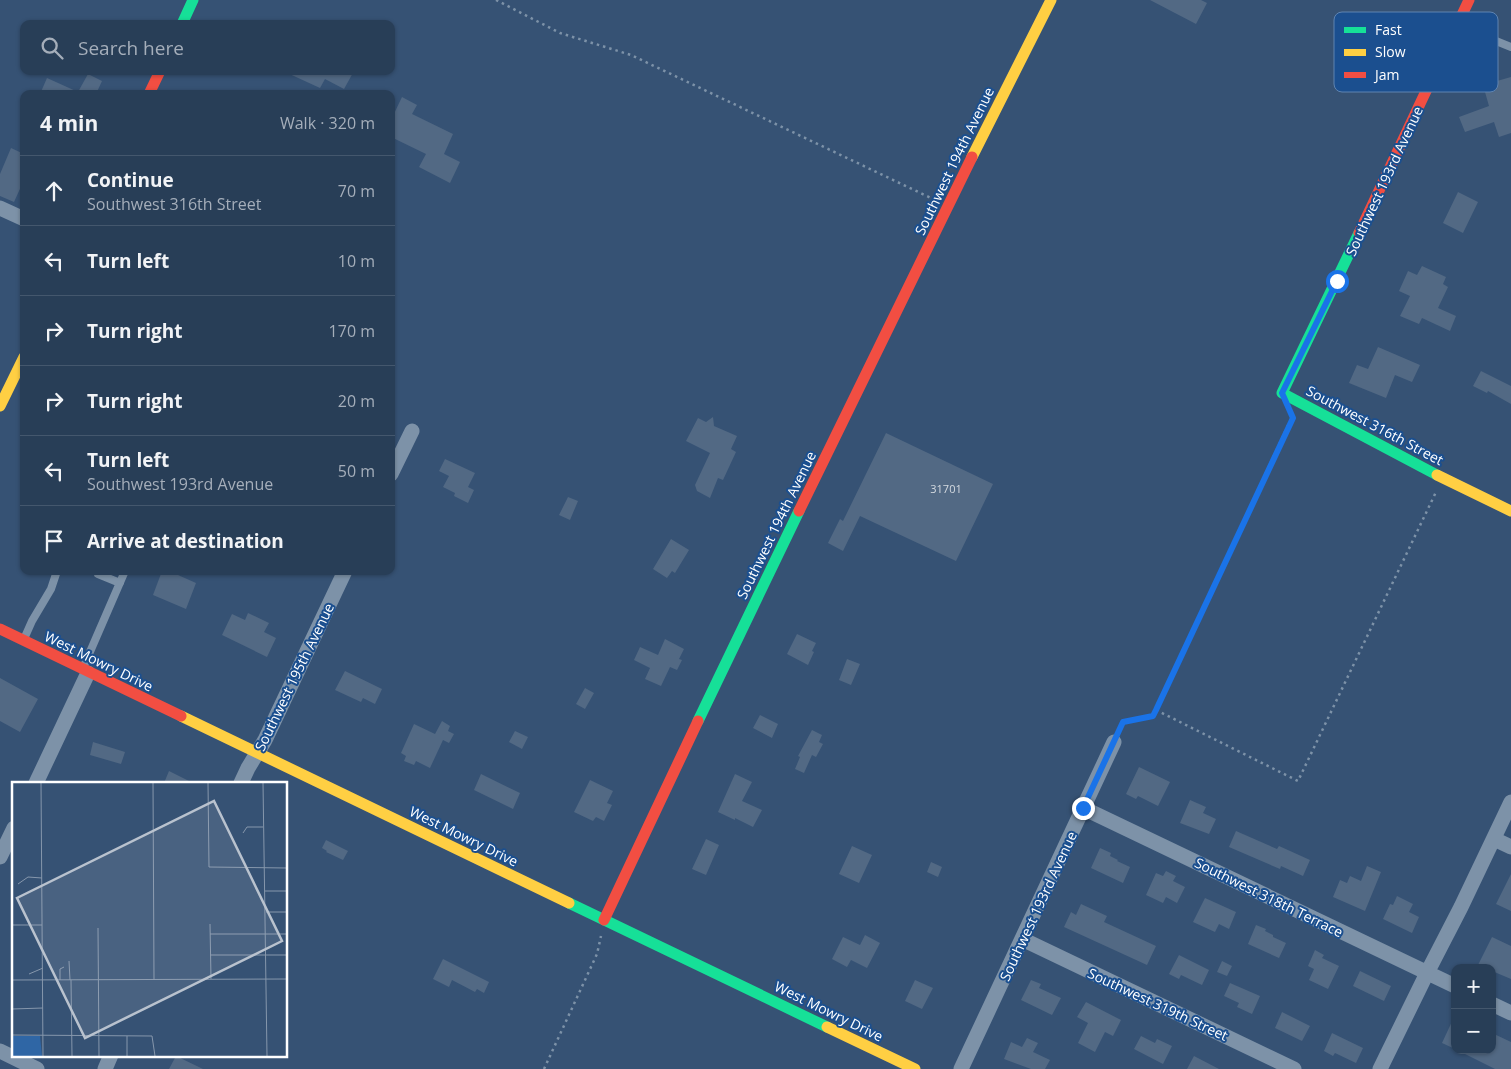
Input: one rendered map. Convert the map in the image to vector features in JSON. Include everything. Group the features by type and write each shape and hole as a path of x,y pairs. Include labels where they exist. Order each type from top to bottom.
{"street":[{"path":"184,20 194,0"},
{"name":"Southwest 194th Avenue","path":"604,920 766,578 947,207 1051,0"},
{"name":"Southwest 193rd Avenue","path":"1464,12 1469,0"},
{"path":"151,90 158,75"},
{"name":"Southwest 193rd Avenue","path":"1282,393 1426,92"},
{"path":"0,208 20,217"},
{"path":"0,406 20,365"},
{"name":"Southwest 316th Street","path":"1282,393 1442,478 1511,511"},
{"path":"395,466 412,431"},
{"name":"Southwest 195th Avenue","path":"242,782 265,740 343,575"},
{"name":"West Mowry Drive","path":"0,629 915,1069"},
{"path":"36,782 85,671"},
{"name":"Southwest 193rd Avenue","path":"962,1069 1114,742"},
{"path":"1380,1069 1511,802"},
{"name":"Southwest 318th Terrace","path":"1083,808 1451,984"},
{"path":"0,857 12,832"},
{"path":"1494,839 1511,847"},
{"name":"Southwest 319th Street","path":"1022,940 1294,1069"},
{"path":"1496,1006 1511,1013"},
{"path":"0,1051 37,1069"},
{"path":"104,1069 110,1056"}],"lane":[{"path":"1498,42 1511,47"},
{"path":"23,640 51,589 56,575"},
{"path":"100,575 120,583"},
{"path":"85,671 123,575"}],"path":[{"path":"496,0 560,33 631,54 947,207"},
{"path":"1114,742 1123,722 1153,716 1156,710 1293,418 1282,393"},
{"path":"1156,710 1298,781 1442,478"},
{"path":"544,1069 597,954 604,920"}],"building":[{"path":"1150,0 1201,0 1207,3 1196,24"},
{"path":"87,75 102,81 98,90 79,90"},
{"path":"292,75 352,75 344,89 325,79 320,88"},
{"path":"1511,77 1511,133 1499,137 1494,122 1465,132 1459,117 1489,106 1485,92 1498,92 1498,81"},
{"path":"47,78 74,90 42,90"},
{"path":"402,97 417,105 412,114 453,134 444,154 460,162 450,183 419,167 426,154 395,139 395,112"},
{"path":"11,148 20,152 20,189 14,202 0,196 0,174"},
{"path":"1458,192 1478,202 1463,233 1443,223"},
{"path":"1422,266 1446,277 1443,284 1448,287 1438,308 1456,316 1450,331 1422,318 1419,324 1400,316 1410,296 1399,291 1408,271 1417,275"},
{"path":"1378,347 1420,365 1412,382 1395,375 1386,398 1349,383 1357,365 1368,369"},
{"path":"1481,371 1511,386 1511,404 1488,391 1487,393 1473,386"},
{"path":"713,417 714,426 737,436 731,449 736,452 723,480 718,478 710,498 697,491 695,485 710,453 686,441 698,418 706,422"},
{"path":"886,433 993,484 956,561 860,516 843,551 828,543 840,519 843,521"},
{"path":"445,459 475,473 468,487 474,490 468,503 454,496 455,493 443,487 449,476 439,471"},
{"path":"568,497 578,501 570,520 559,515"},
{"path":"671,539 689,550 675,573 672,571 667,578 653,569"},
{"path":"160,575 178,575 196,583 186,609 153,595"},
{"path":"248,613 269,623 264,632 276,638 267,657 222,635 232,614 245,620"},
{"path":"797,634 816,643 808,665 787,654"},
{"path":"665,639 684,649 679,659 682,660 677,670 670,667 661,686 645,679 650,668 634,660 640,647 658,655"},
{"path":"847,659 860,664 851,685 839,680"},
{"path":"345,671 382,689 375,704 363,698 361,702 335,690"},
{"path":"0,678 38,699 20,732 0,721"},
{"path":"585,688 594,693 585,709 576,704"},
{"path":"760,715 778,724 772,738 753,728"},
{"path":"442,721 450,726 448,731 454,734 449,743 443,740 430,768 416,761 414,765 404,761 406,756 401,753 414,724 435,734"},
{"path":"812,730 822,735 819,742 823,744 816,757 812,755 804,773 795,769 800,757 798,756"},
{"path":"515,731 528,737 522,749 509,742"},
{"path":"93,742 125,752 121,764 90,755"},
{"path":"1139,767 1170,782 1158,806 1138,796 1136,799 1126,794"},
{"path":"169,771 191,782 164,782"},
{"path":"481,774 520,793 513,809 474,790"},
{"path":"735,774 752,782 742,801 762,810 753,827 718,812"},
{"path":"590,780 613,791 607,803 612,805 604,821 596,817 593,821 574,812"},
{"path":"1190,800 1206,807 1203,813 1216,819 1209,834 1180,823"},
{"path":"1236,831 1277,849 1279,846 1310,860 1303,876 1281,866 1280,869 1229,847"},
{"path":"706,839 719,845 706,875 692,869"},
{"path":"326,840 348,851 343,860 322,848"},
{"path":"852,846 872,855 859,883 839,874"},
{"path":"1100,848 1111,853 1110,856 1117,861 1130,867 1123,883 1091,868"},
{"path":"931,862 942,867 938,877 927,872"},
{"path":"1367,866 1381,872 1365,911 1333,897 1340,880 1347,883 1350,876 1361,881"},
{"path":"1166,871 1176,876 1173,881 1185,887 1177,903 1166,897 1163,903 1146,895 1156,873 1163,876"},
{"path":"1511,874 1511,911 1496,904"},
{"path":"1397,896 1413,904 1409,912 1419,917 1412,933 1383,919 1390,904 1393,905"},
{"path":"1205,898 1236,912 1229,929 1219,924 1215,932 1193,922"},
{"path":"1081,904 1107,916 1104,922 1156,946 1147,965 1064,927 1071,912 1076,915"},
{"path":"1256,925 1266,929 1265,931 1273,935 1273,937 1286,943 1279,958 1248,944"},
{"path":"865,935 880,943 867,968 851,960 847,967 832,959 843,937 860,945"},
{"path":"1492,937 1511,946 1511,979 1496,973 1496,964 1478,964"},
{"path":"1315,950 1324,955 1322,958 1339,966 1328,989 1309,980 1314,969 1308,966"},
{"path":"1179,955 1209,970 1202,985 1181,975 1179,979 1169,974"},
{"path":"443,959 489,982 484,993 477,989 475,992 452,980 449,987 433,979"},
{"path":"1222,961 1232,966 1227,976 1217,972"},
{"path":"1360,971 1391,986 1384,1001 1353,986"},
{"path":"915,980 933,988 922,1009 905,1001"},
{"path":"1031,980 1041,984 1039,988 1061,998 1052,1015 1021,1000"},
{"path":"1230,983 1260,996 1252,1014 1237,1007 1239,1003 1224,996"},
{"path":"1086,1002 1121,1020 1113,1036 1105,1032 1095,1052 1078,1043 1088,1023 1077,1017"},
{"path":"1282,1012 1310,1026 1302,1041 1275,1028"},
{"path":"1451,1024 1451,1047 1442,1043"},
{"path":"1332,1033 1363,1048 1356,1063 1335,1053 1333,1056 1324,1051"},
{"path":"1496,1035 1511,1042 1511,1069 1495,1069 1465,1054 1496,1054"},
{"path":"1141,1036 1155,1043 1157,1039 1172,1046 1163,1064 1134,1049"},
{"path":"1027,1038 1038,1043 1033,1052 1050,1060 1045,1069 1031,1069 1004,1059 1011,1042 1022,1047"},
{"path":"176,1056 203,1069 169,1069"},
{"path":"1194,1056 1219,1069 1187,1069"}],"traffic: fast":[{"path":"184,20 193,0"},
{"path":"1359,233 1282,393 1437,475"},
{"path":"698,721 799,511"},
{"path":"569,903 827,1027"}],"traffic: slow":[{"path":"972,157 1051,0"},
{"path":"0,406 20,365"},
{"path":"1437,475 1511,511"},
{"path":"181,716 569,903"},
{"path":"827,1027 915,1069"}],"traffic: jam":[{"path":"1463,12 1469,0"},
{"path":"151,90 158,75"},
{"path":"1359,233 1426,92"},
{"path":"799,511 972,157"},
{"path":"0,629 181,716"},
{"path":"604,920 698,721"}],"route":[{"path":"1083,808 1123,722 1153,716 1156,710 1293,418 1282,393 1337,281"}]}
